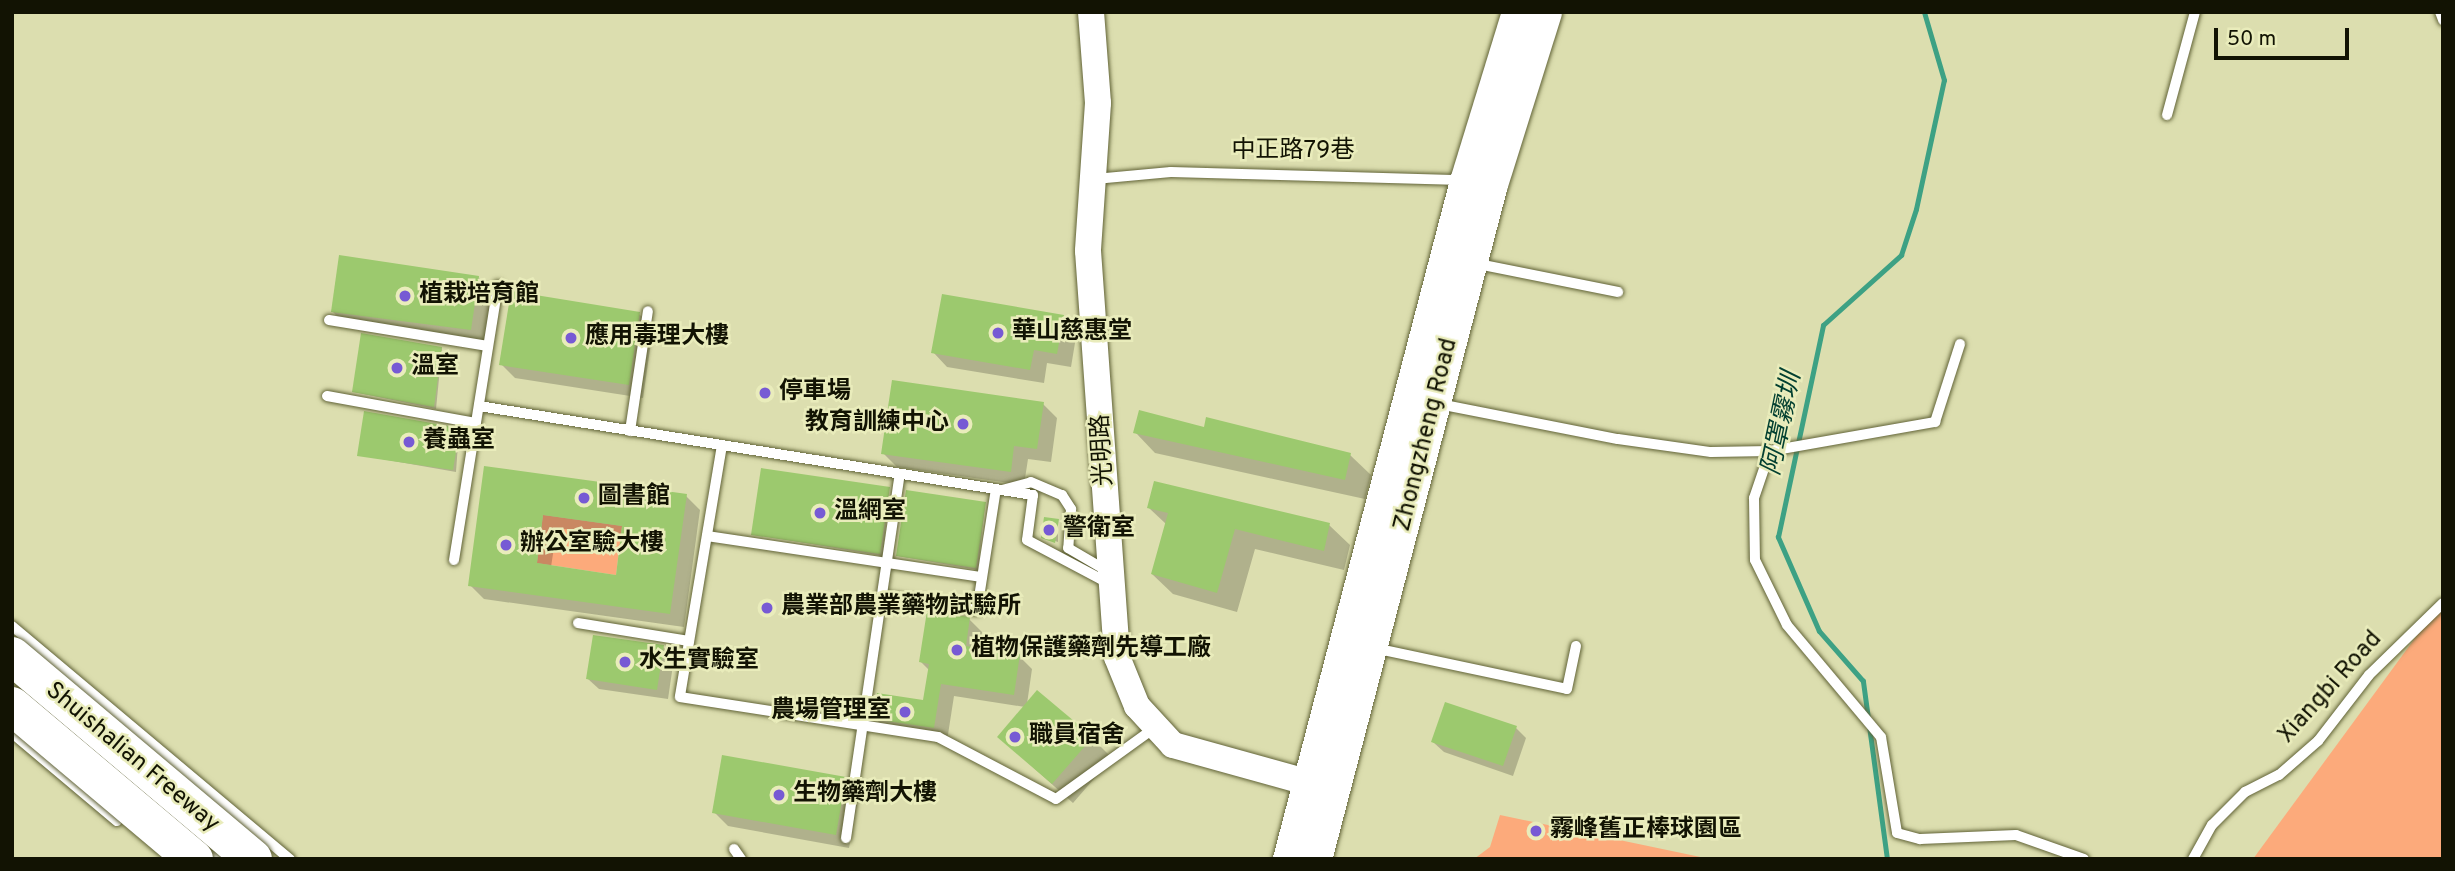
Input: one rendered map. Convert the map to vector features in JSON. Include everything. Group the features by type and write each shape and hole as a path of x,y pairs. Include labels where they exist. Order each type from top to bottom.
{"highway":[{"name":"Shuishalian Freeway","path":"12,656 253,859"},
{"name":"Shuishalian Freeway","path":"12,706 194,859"}],"main road":[{"name":"Zhongzheng Road","path":"1315,859 1319,787 1479,183 1518,12"},
{"name":"Zhongzheng Road","path":"1289,859 1371,647 1436,404 1470,262 1479,183 1545,12"}],"street":[{"name":"光明路","path":"1091,12 1095,179 1088,251 1110,579 1117,657 1153,729"},
{"path":"12,680 99,751 223,859"},
{"path":"1153,729 1173,745 1319,787"}],"lane":[{"path":"2167,115 2195,12"},
{"path":"2440,12 2443,20"},
{"name":"中正路79巷","path":"1095,179 1171,172 1307,172 1479,183"},
{"path":"1470,262 1618,292"},
{"path":"454,560 498,286"},
{"path":"630,431 648,311"},
{"path":"329,320 488,346"},
{"path":"1436,404 1618,439 1711,452 1770,451 1935,422 1960,344"},
{"path":"327,396 476,423"},
{"path":"479,406 1033,495 1027,540 1110,579"},
{"path":"722,445 680,697 937,737 1056,799 1153,729"},
{"path":"1770,451 1754,498 1755,560 1787,625 1881,737 1897,833 1920,839 2016,835 2084,859"},
{"path":"846,838 900,474"},
{"path":"999,489 1031,482 1062,495 1072,509 1071,551 1110,579"},
{"path":"882,596 977,610 999,489"},
{"path":"707,536 982,578"},
{"name":"Xiangbi Road","path":"2193,859 2212,825 2245,792 2279,775 2318,741 2368,675 2443,603"},
{"path":"578,623 689,641"},
{"path":"12,626 124,724 290,859"},
{"path":"1371,647 1567,689 1576,646"},
{"path":"69,779 124,724"},
{"path":"12,733 117,821"}],"shaded area":[{"path":"543,515 622,526 616,575 537,563"},
{"path":"2443,600 2443,859 2253,859"},
{"name":"霧峰舊正棒球園區","path":"1500,815 1710,859 1474,859 1490,847"}],"building":[{"name":"植栽培育館","path":"339,255 479,276 471,330 331,312"},
{"name":"應用毒理大樓","path":"511,291 640,312 629,385 499,365"},
{"name":"華山慈惠堂","path":"942,294 1064,315 1057,354 1034,350 1030,370 931,353"},
{"name":"溫室","path":"361,333 442,347 434,407 352,392"},
{"name":"教育訓練中心","path":"892,380 1044,402 1037,449 1014,446 1011,472 881,454"},
{"path":"1139,410 1204,427 1206,417 1351,453 1345,480 1133,433"},
{"name":"養蟲室","path":"364,411 460,428 453,470 357,456"},
{"name":"辦公室驗大樓","path":"484,466 687,494 670,614 468,586","holes":["543,515 622,526 616,575 537,563"]},
{"name":"溫網室","path":"761,468 890,487 880,554 751,535"},
{"path":"1154,481 1330,523 1324,551 1235,529 1217,593 1151,574 1168,513 1147,508"},
{"name":"溫網室","path":"906,490 986,502 976,568 896,556"},
{"name":"警衛室","path":"1044,517 1059,519 1055,543 1041,538"},
{"name":"植物保護藥劑先導工廠","path":"927,611 970,617 966,646 1020,654 1014,695 941,684 934,728 873,719 877,693 923,700 929,664 919,662"},
{"name":"水生實驗室","path":"593,635 664,645 657,690 586,679"},
{"name":"職員宿舍","path":"1037,690 1093,737 1052,784 997,737"},
{"path":"1445,702 1517,726 1503,766 1431,742"},
{"name":"生物藥劑大樓","path":"722,755 846,777 836,835 712,813"}],"waterway":[{"name":"阿罩霧圳","path":"1887,859 1863,681 1819,631 1778,537 1823,325 1901,255 1916,209 1944,80 1924,12"}],"place":[{"name":"植栽培育館","path":"405,296"},
{"name":"華山慈惠堂","path":"998,333"},
{"name":"應用毒理大樓","path":"571,338"},
{"name":"溫室","path":"397,368"},
{"name":"停車場","path":"765,393"},
{"name":"教育訓練中心","path":"963,424"},
{"name":"養蟲室","path":"409,442"},
{"name":"圖書館","path":"584,498"},
{"name":"溫網室","path":"820,513"},
{"name":"警衛室","path":"1049,530"},
{"name":"辦公室驗大樓","path":"506,545"},
{"name":"農業部農業藥物試驗所","path":"767,608"},
{"name":"植物保護藥劑先導工廠","path":"957,650"},
{"name":"水生實驗室","path":"625,662"},
{"name":"農場管理室","path":"905,712"},
{"name":"職員宿舍","path":"1015,737"},
{"name":"生物藥劑大樓","path":"779,795"},
{"name":"霧峰舊正棒球園區","path":"1536,831"}]}
